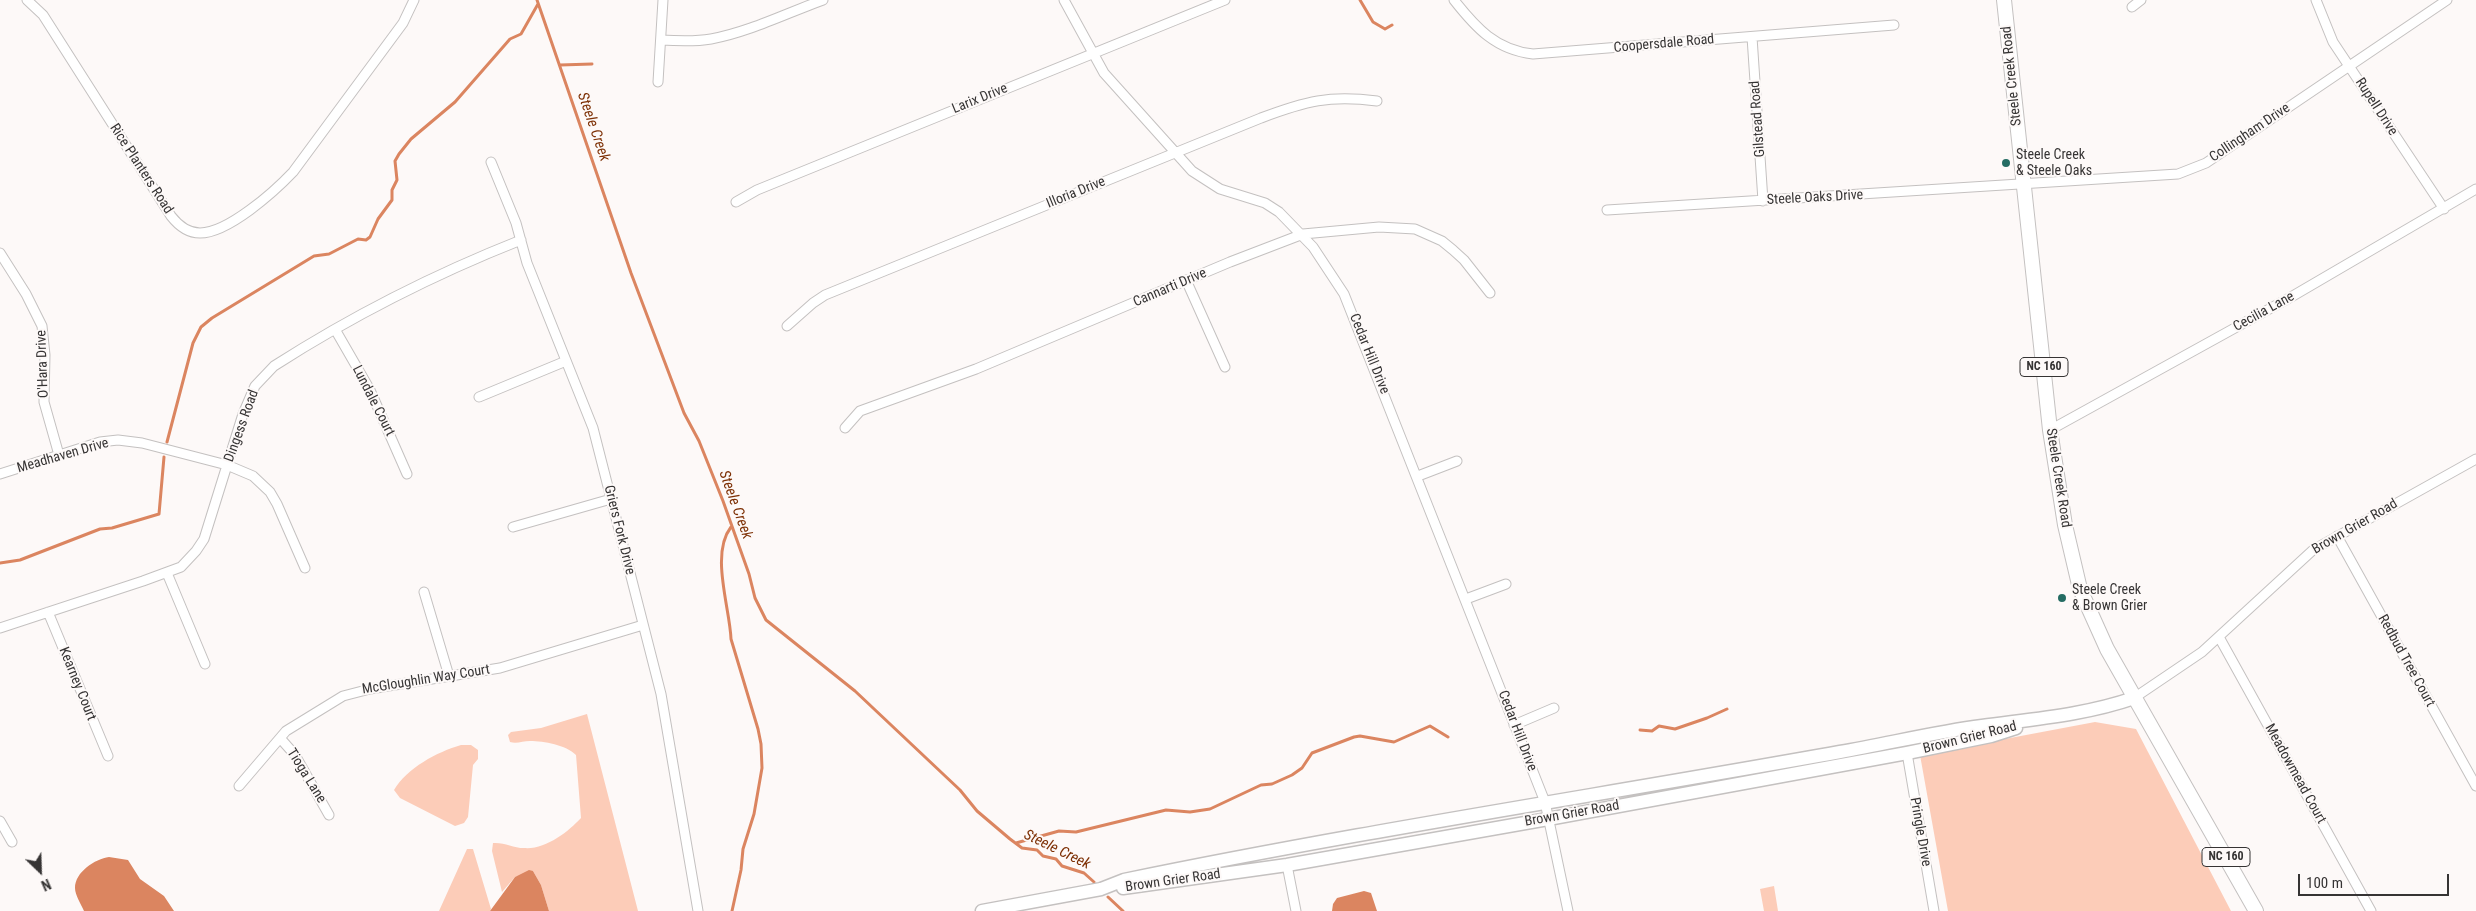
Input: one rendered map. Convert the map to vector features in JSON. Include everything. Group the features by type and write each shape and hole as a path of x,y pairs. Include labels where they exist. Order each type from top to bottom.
{"main road":[{"name":"Steele Creek Road","path":"2004,0 2050,430 2065,525 2080,589 2107,649 2256,911"},
{"name":"Brown Grier Road","path":"1101,889 1108,890 1287,865 1907,753 1990,736 2040,720 2116,704 2134,698"},
{"name":"Brown Grier Road","path":"982,911 1101,889 1124,880 1195,865 1545,802 1733,772 1980,726 2040,720"},
{"path":"1287,865 1293,857 1303,853 1401,836 1426,824"}],"street":[{"name":"Rice Planters Road","path":"27,0 43,16 171,216 185,229 199,233 207,232 244,214 272,194 293,172 402,23 414,0"},
{"path":"658,82 663,0"},
{"path":"661,40 686,41 710,39 734,33 823,0"},
{"name":"Cedar Hill Drive","path":"1064,0 1092,54 1112,82 1175,153 1204,181 1220,189 1265,203 1279,212 1303,234 1327,266 1348,302 1545,802 1568,911"},
{"name":"Larix Drive","path":"736,202 757,190 1225,0"},
{"name":"Coopersdale Road","path":"1454,0 1468,18 1490,40 1519,52 1546,53 1894,25"},
{"path":"2132,7 2141,0"},
{"name":"Rupell Drive","path":"2316,0 2333,42 2444,209"},
{"name":"Collingham Drive","path":"2024,186 2178,174 2206,163 2348,65 2448,0"},
{"name":"Gilstead Road","path":"1752,37 1763,201"},
{"name":"Illoria Drive","path":"787,326 825,295 1294,106 1337,98 1377,102"},
{"name":"Griers Fork Drive","path":"490,162 516,223 530,271 593,428 661,694 673,754 698,911"},
{"name":"Steele Oaks Drive","path":"1607,210 2024,186"},
{"name":"Cecilia Lane","path":"2050,430 2291,297 2476,189"},
{"name":"Cannarti Drive","path":"845,428 860,411 976,369 1186,280 1303,234 1379,227 1415,229 1442,241 1453,250 1464,260 1490,293"},
{"name":"Dingess Road","path":"0,628 181,567 204,539 243,414 255,386 274,366 418,284 456,266 521,240"},
{"name":"O'Hara Drive","path":"0,253 26,294 42,326 45,348 44,402 59,455"},
{"path":"1186,280 1225,367"},
{"name":"Lundale Court","path":"336,330 370,390 407,474"},
{"path":"479,397 566,360"},
{"name":"Meadhaven Drive","path":"0,474 100,442 125,440 142,442 227,465 253,476 270,492 284,517 305,568"},
{"path":"1418,476 1457,460"},
{"name":"Brown Grier Road","path":"2134,698 2190,661 2219,637 2313,550 2475,462"},
{"path":"513,527 611,499"},
{"name":"Redbud Tree Court","path":"2336,536 2476,786"},
{"path":"167,572 205,664"},
{"path":"1466,599 1506,584"},
{"path":"424,592 450,676"},
{"name":"Kearney Court","path":"48,612 108,756"},
{"name":"McGloughlin Way Court","path":"239,786 280,738 296,723 353,692 500,668 642,625"},
{"name":"Meadowmead Court","path":"2219,637 2370,911"},
{"path":"1514,725 1554,708"},
{"name":"Tioga Lane","path":"280,738 295,755 330,814"},
{"name":"Pringle Drive","path":"1907,753 1934,911"},
{"path":"0,820 12,842"},
{"path":"1287,865 1296,911"}],"shaded area":[{"path":"587,714 638,911 549,911 541,885 533,871 515,877 502,892 492,851 493,843 520,848 540,846 556,839 581,818 576,755 561,746 548,743 530,741 510,742 508,735 511,732 541,728"},
{"path":"2095,722 2136,729 2231,911 1948,911 1920,755"},
{"path":"461,745 471,745 478,750 478,759 473,765 468,817 464,823 455,826 400,798 394,790 407,775 423,762"},
{"path":"467,849 473,849 491,909 490,911 439,911"},
{"path":"109,857 128,860 140,879 164,896 174,911 84,911 75,891 78,877 92,863"},
{"path":"529,870 533,871 541,885 549,911 490,911 515,877"},
{"path":"1774,886 1778,911 1764,911 1760,889"},
{"path":"1364,891 1371,893 1377,911 1332,911 1333,904 1337,898"}],"waterway":[{"name":"Steele Creek","path":"537,0 631,273 684,413 699,441 723,501 749,574 755,598 766,620 855,691 960,790 977,811 1010,839 1022,848 1037,850 1043,856 1056,859 1062,866 1084,873 1094,882"},
{"path":"1360,0 1373,22 1385,29 1392,25"},
{"path":"167,442 193,343 201,327 212,318 314,256 329,254 358,239 366,240 370,237 378,219 392,200 392,190 397,180 395,161 399,154 411,139 455,102 510,39 521,34 538,4"},
{"path":"560,65 592,64"},
{"path":"0,563 20,560 100,529 112,528 159,514 164,457"},
{"path":"731,527 725,538 722,552 723,581 731,639 758,729 762,768 754,814 743,849 741,870 732,911"},
{"path":"1640,730 1652,731 1659,726 1675,729 1727,709"},
{"path":"1016,843 1059,831 1076,832 1166,810 1190,812 1210,809 1261,785 1272,784 1292,775 1302,768 1312,753 1354,737 1360,736 1394,742 1430,726 1448,737"},
{"name":"Steele Creek","path":"1108,897 1123,911"}],"place":[{"name":"Steele Creek & Steele Oaks","path":"2006,163"},
{"name":"Steele Creek & Brown Grier","path":"2062,598"}]}
